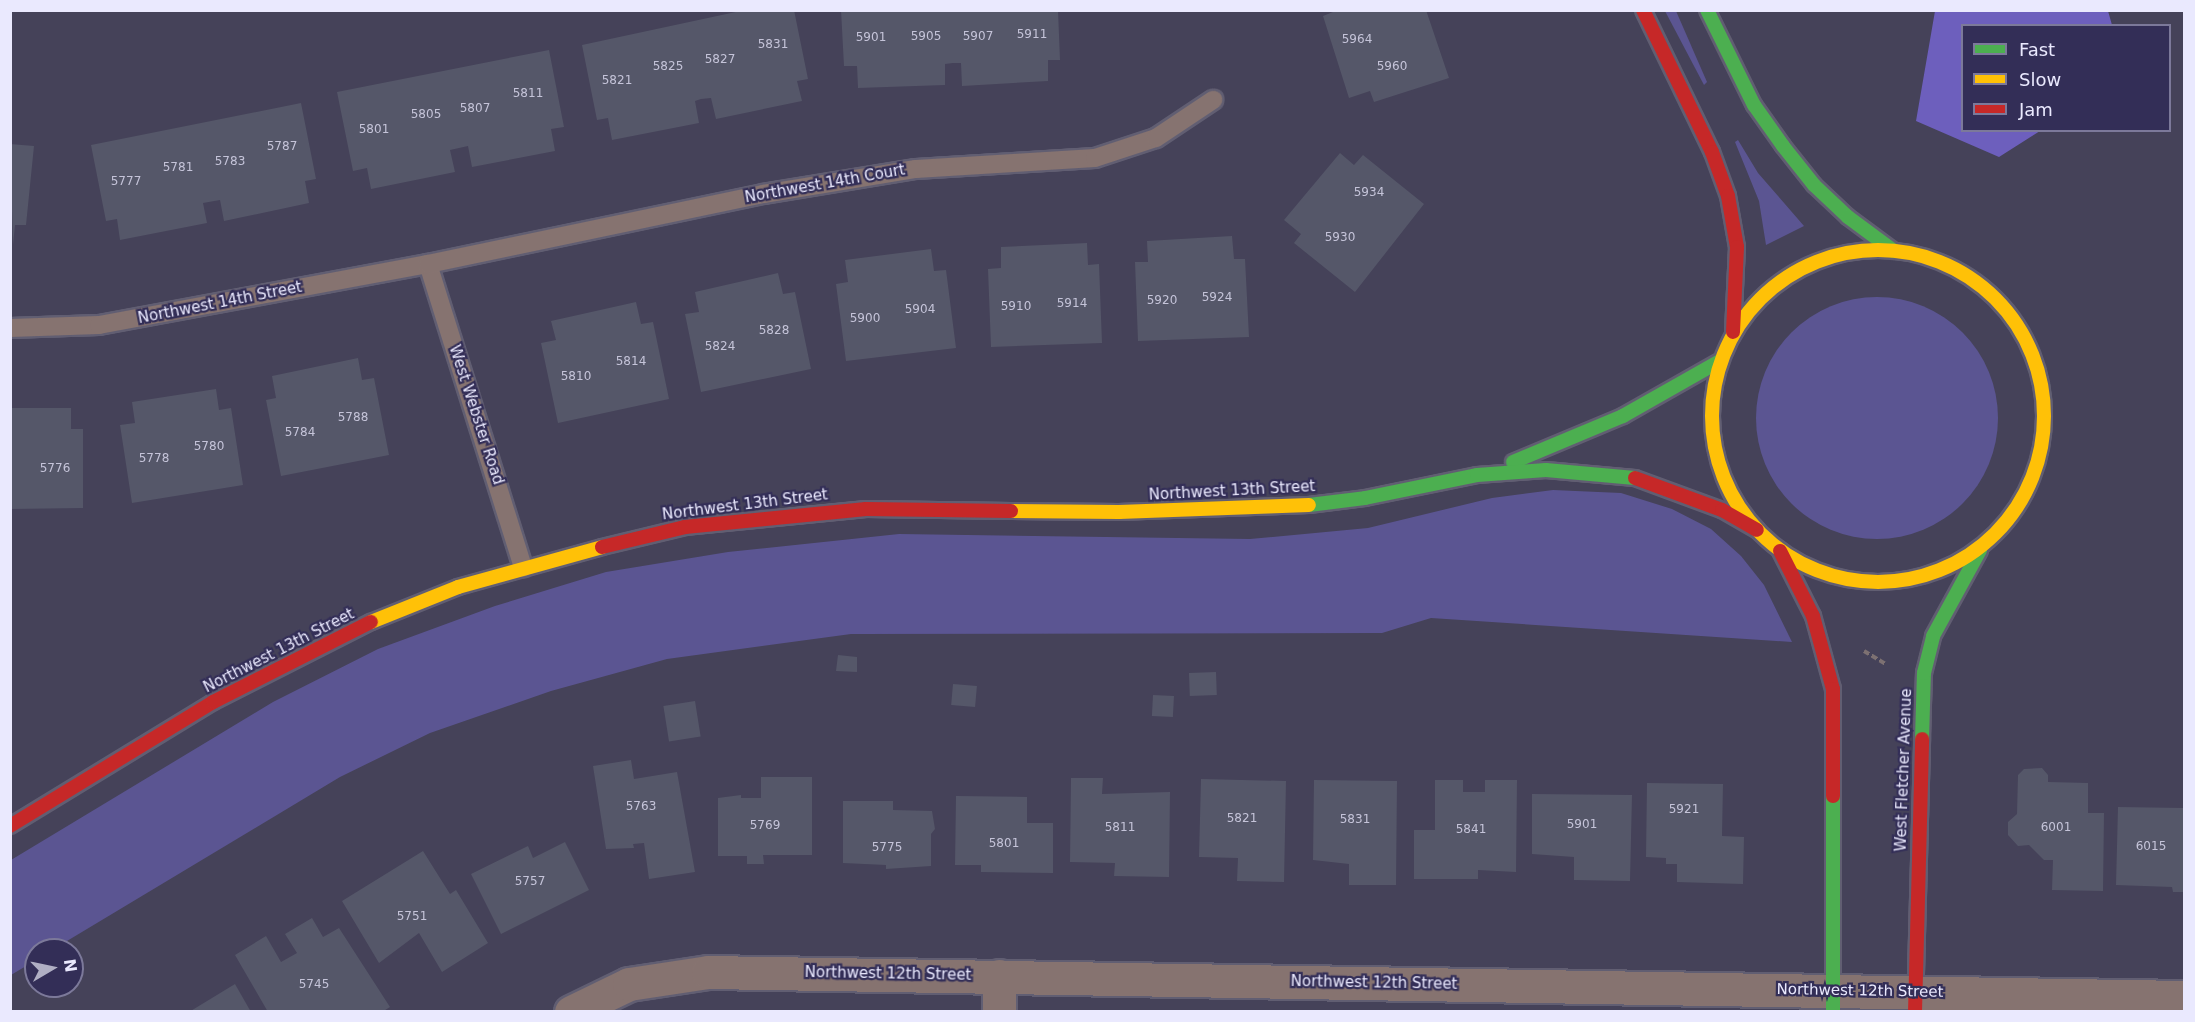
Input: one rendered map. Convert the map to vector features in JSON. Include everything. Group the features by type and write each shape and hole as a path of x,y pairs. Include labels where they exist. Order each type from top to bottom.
{"main road":[{"path":"1643,10 1712,152 1728,196 1737,247 1733,332"},
{"path":"1707,10 1754,105 1789,154 1814,185 1848,217 1894,250"},
{"path":"1894,250 1927,257 1958,271 1990,294 2017,324 2036,363 2044,406 2039,457 2027,490 2007,521 1984,545 1950,566 1914,579 1882,583 1843,579 1815,570 1780,551 1757,530 1736,503 1721,470 1713,428 1720,361 1733,332 1768,292 1798,271 1825,259 1860,251 1894,250"},
{"name":"Northwest 13th Street","path":"1477,475 1592,431 1720,361"},
{"name":"Northwest 13th Street","path":"10,825 213,702 347,632 458,587 524,567 685,527 783,515 866,509 1130,512 1289,507 1365,498 1477,475 1546,470 1597,472 1646,480 1722,510 1757,530"},
{"name":"West Fletcher Avenue","path":"1915,1002 1920,729 1926,657 1948,602 1984,545"},
{"path":"1780,551 1812,616 1833,689 1833,1002"}],"street":[{"name":"Northwest 12th Street","path":"571,1011 629,984 708,972 999,976 1499,998 1915,1002 2184,997"},
{"path":"999,976 999,1011"}],"lane":[{"name":"Northwest 14th Court","path":"428,264 763,194 916,169 1095,159 1156,138 1213,100"},
{"name":"Northwest 14th Street","path":"10,328 99,325 428,264"},
{"name":"West Webster Road","path":"428,264 524,567"}],"path":[{"path":"1855,649 1891,666"}],"shaded area":[{"path":"1665,11 1676,11 1707,82 1704,85"},
{"path":"1935,11 2108,11 2112,24 1961,24 1961,132 2038,132 1999,157 1916,121"},
{"path":"1738,140 1758,173 1804,226 1766,245 1759,201 1735,142"},
{"path":"1865,297 1889,297 1912,302 1934,311 1963,332 1978,351 1989,372 1996,394 1998,418 1996,442 1989,464 1978,485 1963,504 1934,525 1912,534 1889,539 1865,539 1842,534 1820,525 1800,512 1783,495 1770,475 1761,453 1756,430 1756,406 1761,383 1770,361 1783,341 1800,324 1820,311 1842,302"},
{"path":"1553,490 1621,493 1672,509 1711,529 1741,556 1764,585 1792,642 1431,618 1382,633 851,634 667,659 551,691 430,733 340,777 72,938 24,938 24,967 11,975 11,860 273,702 378,649 495,606 606,572 728,552 899,534 1250,539 1368,528 1492,498"}],"building":[{"path":"745,10 794,10 808,79 797,81 802,101 716,119 711,98 701,99 695,101 699,123 612,140 608,118 597,120 582,45"},
{"path":"841,10 1058,10 1060,60 1048,60 1048,81 962,86 961,63 953,63 945,64 945,85 858,88 857,66 844,66"},
{"path":"1338,10 1426,10 1449,78 1374,102 1370,91 1349,98 1323,16"},
{"path":"549,50 564,127 551,129 555,151 472,167 468,146 450,150 455,172 371,189 367,168 353,171 337,92"},
{"path":"301,103 316,179 305,181 309,203 224,221 220,200 203,203 207,223 120,240 117,219 106,221 91,145"},
{"path":"10,144 34,146 26,225 15,225 13,245"},
{"path":"1340,153 1354,165 1363,155 1424,204 1355,292 1294,243 1301,234 1284,220"},
{"path":"1232,236 1234,259 1245,259 1249,337 1138,341 1135,262 1148,262 1147,241"},
{"path":"1087,243 1088,265 1099,264 1102,343 991,347 988,269 1001,268 1001,247"},
{"path":"931,249 934,271 946,270 956,348 846,361 836,284 848,282 845,260"},
{"path":"778,273 783,294 795,292 811,369 701,392 685,314 699,312 695,292"},
{"path":"636,302 641,324 653,322 669,399 558,423 541,343 556,340 551,321"},
{"path":"358,358 362,380 374,378 389,455 281,476 266,400 276,398 272,376"},
{"path":"216,389 219,410 231,408 243,485 132,503 120,425 135,423 132,402"},
{"path":"10,408 71,408 71,429 83,429 83,508 10,509"},
{"path":"838,655 857,657 857,672 836,671"},
{"path":"1216,672 1217,695 1190,696 1189,673"},
{"path":"953,684 977,686 975,707 951,705"},
{"path":"1153,695 1174,696 1173,717 1152,716"},
{"path":"695,701 701,737 669,742 663,706"},
{"path":"631,760 634,779 677,772 695,872 649,879 644,843 633,844 634,848 606,849 593,766"},
{"path":"2042,768 2048,775 2048,782 2088,783 2088,813 2104,813 2103,891 2052,890 2053,860 2044,860 2029,845 2018,846 2008,835 2008,822 2017,814 2018,775 2024,769"},
{"path":"761,777 812,777 812,855 763,855 764,864 747,864 747,856 718,856 718,798 741,795 741,798 761,798"},
{"path":"1071,778 1103,778 1102,794 1170,792 1169,877 1114,876 1115,863 1070,862"},
{"path":"1201,779 1286,781 1284,882 1237,881 1238,858 1199,857"},
{"path":"1314,780 1397,781 1396,885 1349,885 1349,864 1313,860"},
{"path":"1435,780 1463,780 1463,792 1485,792 1485,780 1517,780 1516,872 1478,870 1478,879 1414,879 1414,830 1435,830"},
{"path":"1647,783 1723,784 1722,836 1744,837 1743,884 1677,882 1677,864 1666,864 1666,858 1646,857"},
{"path":"1532,794 1632,795 1630,881 1574,880 1574,857 1532,854"},
{"path":"956,796 1027,797 1027,823 1053,823 1053,873 981,872 981,865 955,865"},
{"path":"843,801 893,801 893,810 932,811 935,829 931,834 931,866 886,869 886,865 843,863"},
{"path":"2118,807 2184,808 2184,892 2173,892 2172,887 2116,885"},
{"path":"565,842 589,890 501,934 471,874 528,846 533,858"},
{"path":"423,851 450,894 456,890 488,943 442,972 419,933 379,963 342,901"},
{"path":"312,918 323,937 339,928 390,1007 382,1012 268,1012 235,955 266,936 281,962 297,953 285,934"},
{"path":"235,984 251,1012 189,1012"}],"traffic: fast":[{"path":"1707,10 1754,105 1783,146 1814,185 1848,217 1894,251"},
{"path":"1513,462 1623,416 1720,361"},
{"path":"1309,505 1365,498 1477,475 1546,470 1635,478"},
{"path":"1922,739 1924,673 1933,636 1980,550"},
{"path":"1833,796 1833,1012"}],"traffic: slow":[{"path":"1878,250 1910,254 1941,263 1970,278 1995,299 2016,324 2031,353 2040,384 2044,416 2040,448 2031,479 2016,508 1995,533 1970,554 1941,569 1910,578 1878,582 1846,578 1815,569 1786,554 1761,533 1740,508 1725,479 1716,448 1712,416 1716,384 1725,353 1740,324 1761,299 1786,278 1815,263 1846,254 1878,250"},
{"path":"1011,511 1119,512 1309,505"},
{"path":"371,622 458,587 602,547"}],"traffic: jam":[{"path":"1643,10 1712,152 1728,196 1737,247 1733,332"},
{"path":"1635,478 1722,510 1757,530"},
{"path":"602,547 685,527 866,509 1011,511"},
{"path":"1780,551 1813,616 1833,689 1833,796"},
{"path":"10,826 213,702 371,622"},
{"path":"1915,1012 1922,739"}]}
